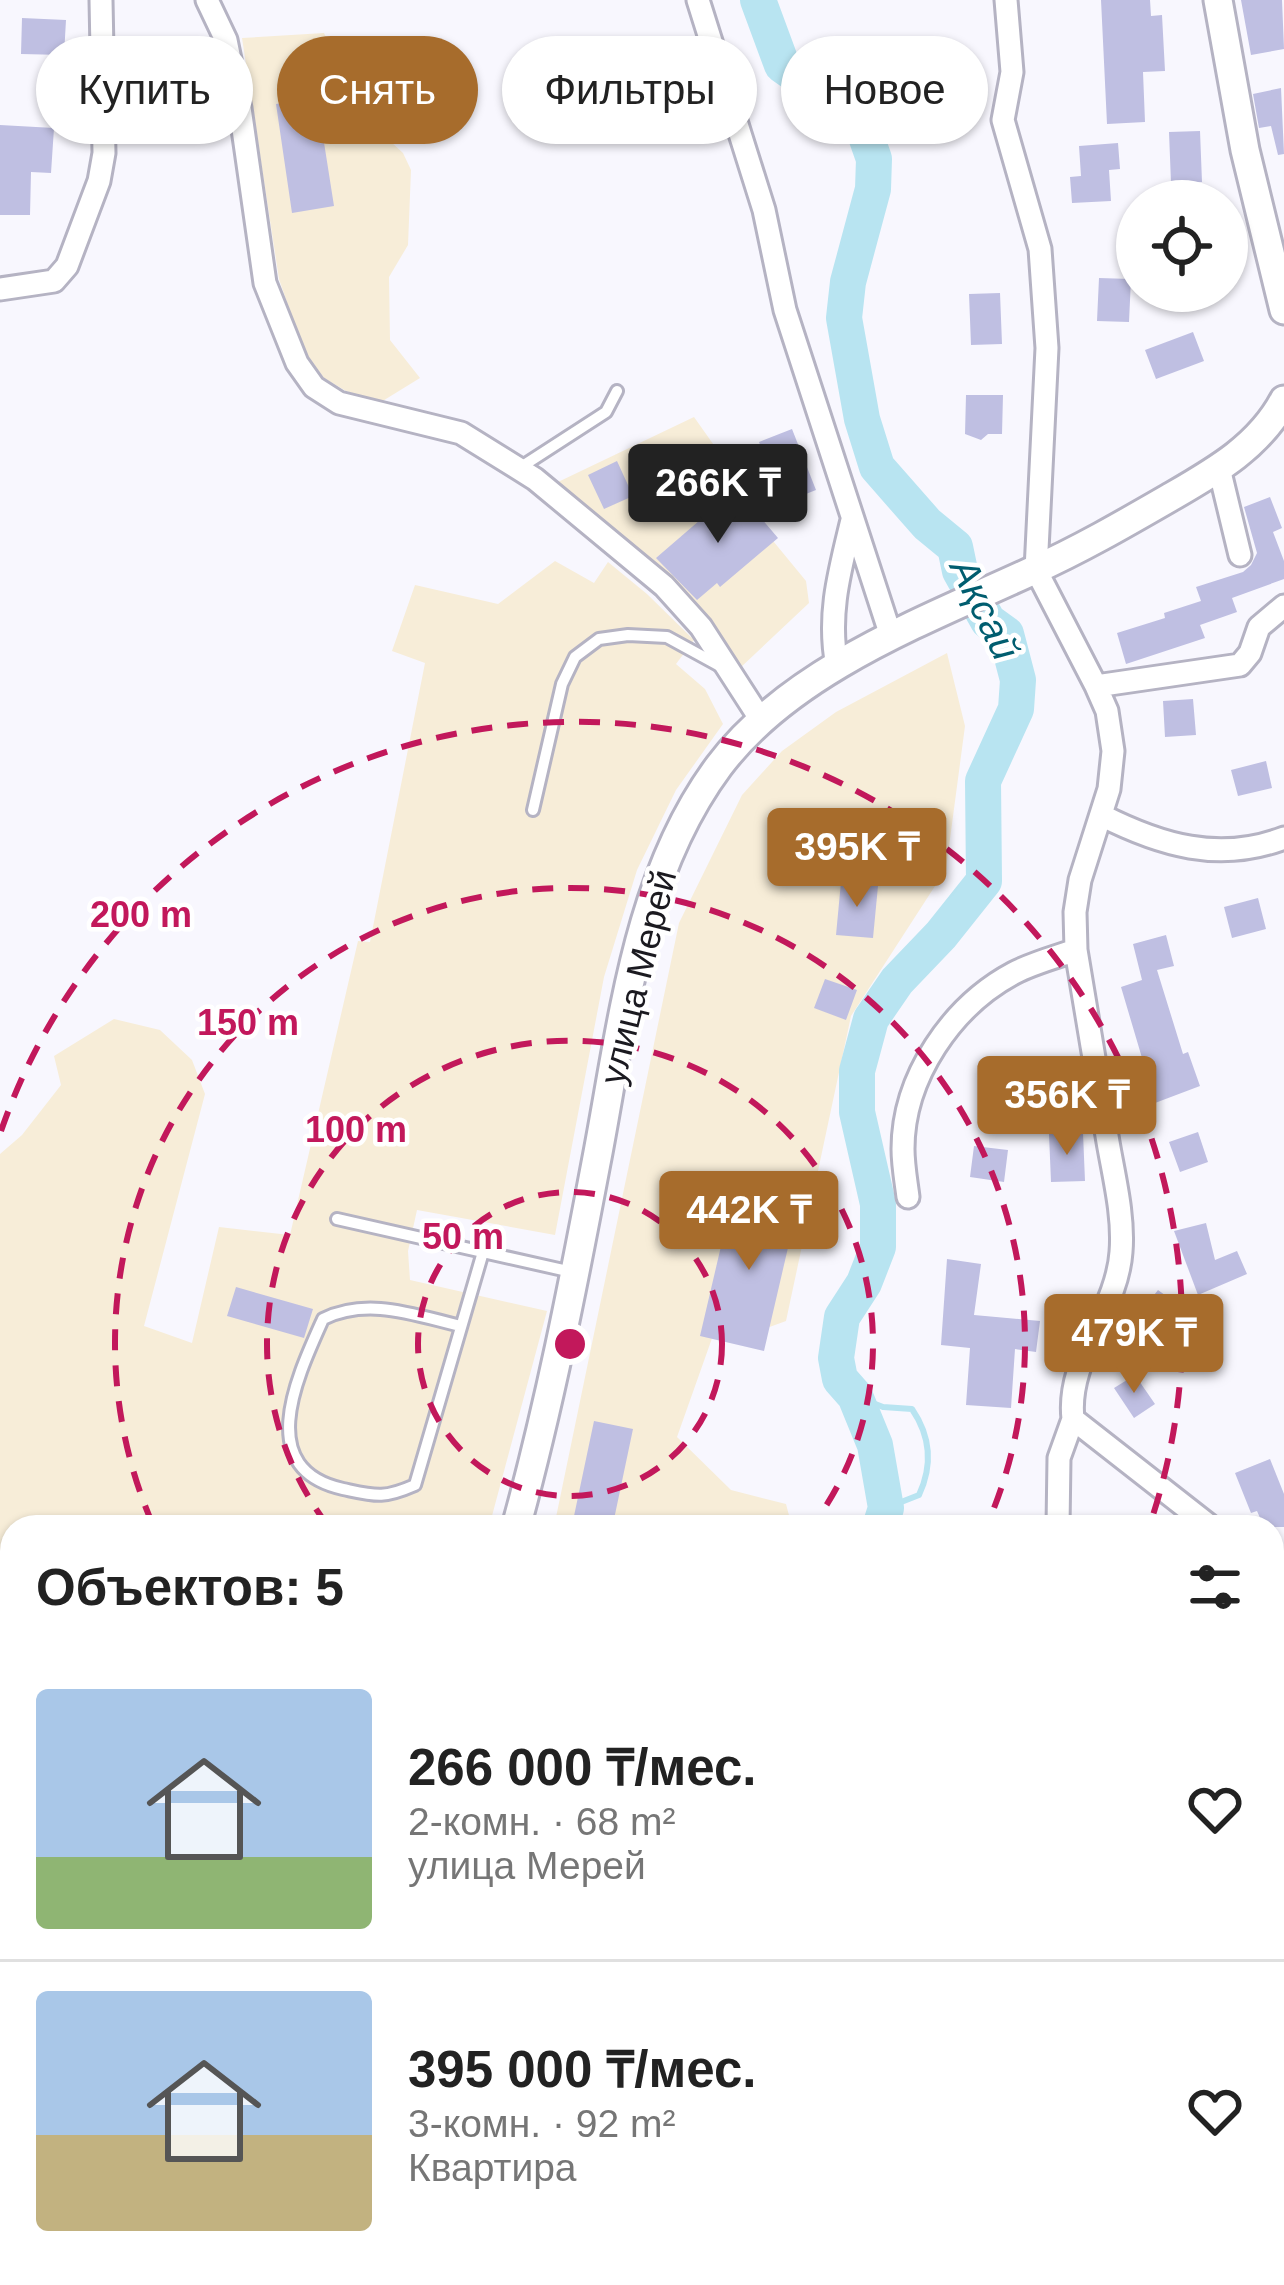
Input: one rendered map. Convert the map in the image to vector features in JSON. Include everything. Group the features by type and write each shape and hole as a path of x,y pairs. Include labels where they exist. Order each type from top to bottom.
{"main road":[{"path":"1218,0 1245,150 1284,310"},
{"name":"улица Мерей","path":"519,1515 561,1348 628,994 667,857 720,764 760,720 837,666 1036,570 1219,468 1268,428 1284,400"}],"street":[{"path":"0,289 54,280 67,266 99,181 104,153 101,0"},
{"path":"207,0 226,40 266,283 297,364 314,387 339,403 461,433 519,469 664,586 701,627 760,720"},
{"path":"698,0 764,210 785,310 891,636"},
{"path":"1006,0 1012,72 1003,120 1040,249 1047,348 1036,570 1096,686 1107,712 1113,751 1109,789 1080,880 1075,912 1076,950 1118,1206 1121,1251 1113,1292 1078,1372 1071,1400 1073,1419 1059,1458 1058,1515"},
{"path":"1219,468 1240,556"},
{"path":"837,666 831,635 832,598 853,518"},
{"path":"1096,686 1240,665 1259,627 1284,606"},
{"path":"1101,814 1146,838 1181,848 1230,850 1284,838"},
{"path":"908,1197 902,1148 908,1112 935,1041 966,1006 1015,973 1076,950"},
{"path":"1073,1419 1196,1515"}],"lane":[{"path":"519,469 607,412 617,391"},
{"path":"532,810 562,683 575,657 598,639 667,638 728,671"},
{"path":"337,1219 575,1273"},
{"path":"461,1326 382,1307 344,1309 322,1319 297,1377 288,1438 298,1468 320,1484 385,1498 415,1485 483,1252"}],"shaded area":[{"path":"324,33 325,36 277,36 277,144 393,144 411,170 408,245 389,277 390,340 420,378 381,402 324,378 303,349 279,279 253,110 253,37"},
{"path":"694,417 740,482 731,490 806,581 809,603 740,668 705,615 651,561 558,482"},
{"path":"555,561 594,583 608,562 694,640 676,664 705,689 723,724 676,790 637,870 604,977 555,1235 417,1210 408,1251 410,1280 547,1311 492,1515 0,1515 0,1154 22,1135 61,1085 54,1056 114,1019 160,1030 192,1060 205,1094 144,1326 192,1343 219,1227 290,1235 358,941 370,942 425,663 392,651 415,585 498,604"},
{"path":"947,653 965,726 946,869 851,1016 786,1321 748,1335 716,1327 677,1437 731,1490 786,1504 789,1515 556,1515 679,923 742,795 782,751 836,712"}],"building":[{"path":"1101,0 1150,0 1151,16 1162,15 1165,71 1143,72 1145,122 1107,124"},
{"path":"1241,0 1282,0 1284,49 1251,55"},
{"path":"22,18 66,20 65,36 36,36 36,54 21,54"},
{"path":"1281,88 1284,154 1278,155 1271,126 1259,128 1253,94"},
{"path":"0,125 36,127 36,144 53,144 51,173 31,172 30,215 0,215"},
{"path":"1200,131 1202,180 1171,180 1169,132"},
{"path":"1118,143 1120,169 1109,170 1111,201 1072,203 1070,177 1081,176 1079,146"},
{"path":"282,144 324,144 334,206 292,213"},
{"path":"1099,278 1116,279 1116,312 1129,312 1129,322 1097,321"},
{"path":"1000,293 1002,344 971,345 969,294"},
{"path":"1193,332 1204,361 1156,379 1145,350"},
{"path":"966,395 1003,395 1002,434 988,434 981,440 965,434"},
{"path":"792,429 816,490 783,503 759,442"},
{"path":"617,461 633,496 604,509 588,475"},
{"path":"736,489 778,538 720,587 717,583 697,600 656,558"},
{"path":"1270,497 1282,528 1273,532 1284,561 1284,579 1232,598 1237,612 1200,625 1205,638 1126,664 1117,633 1201,601 1196,587 1251,565 1257,553 1244,507"},
{"path":"1193,699 1196,735 1165,737 1163,701"},
{"path":"1266,761 1272,788 1238,796 1231,770"},
{"path":"841,882 878,886 873,938 836,935"},
{"path":"1258,898 1266,929 1232,938 1224,907"},
{"path":"1166,935 1174,966 1157,970 1183,1054 1188,1052 1200,1086 1155,1103 1151,1092 1123,1103 1114,1080 1145,1068 1121,987 1142,980 1133,944"},
{"path":"825,979 857,990 846,1020 814,1008"},
{"path":"1198,1132 1208,1162 1180,1172 1169,1142"},
{"path":"1083,1133 1085,1181 1051,1182 1049,1134"},
{"path":"974,1146 1008,1150 1004,1182 970,1177"},
{"path":"733,1195 797,1209 764,1351 700,1336"},
{"path":"1206,1223 1215,1260 1237,1251 1247,1274 1198,1295 1174,1231"},
{"path":"947,1259 981,1264 974,1315 1040,1321 1036,1352 1015,1349 1011,1408 966,1405 970,1348 941,1345"},
{"path":"236,1287 313,1309 304,1338 227,1316"},
{"path":"1158,1290 1173,1301 1180,1296 1195,1307 1172,1337 1140,1313"},
{"path":"1135,1375 1155,1404 1134,1418 1114,1388"},
{"path":"594,1421 633,1429 615,1515 574,1515"},
{"path":"1270,1459 1284,1494 1284,1515 1251,1513 1235,1473"}],"waterway":[{"name":"Ақсай","path":"758,0 782,65 799,77 835,85 854,102 874,159 873,189 848,282 844,318 862,419 877,467 927,524 955,547 960,571 988,621 1006,634 1018,680 1016,709 983,781 984,881 897,981 871,1019 857,1071 857,1112 878,1204 878,1247 864,1283 842,1317 836,1358 840,1379 855,1396 875,1445 884,1515"},
{"path":"855,1396 883,1407 912,1409 926,1441 928,1462 919,1495 886,1508"}]}
